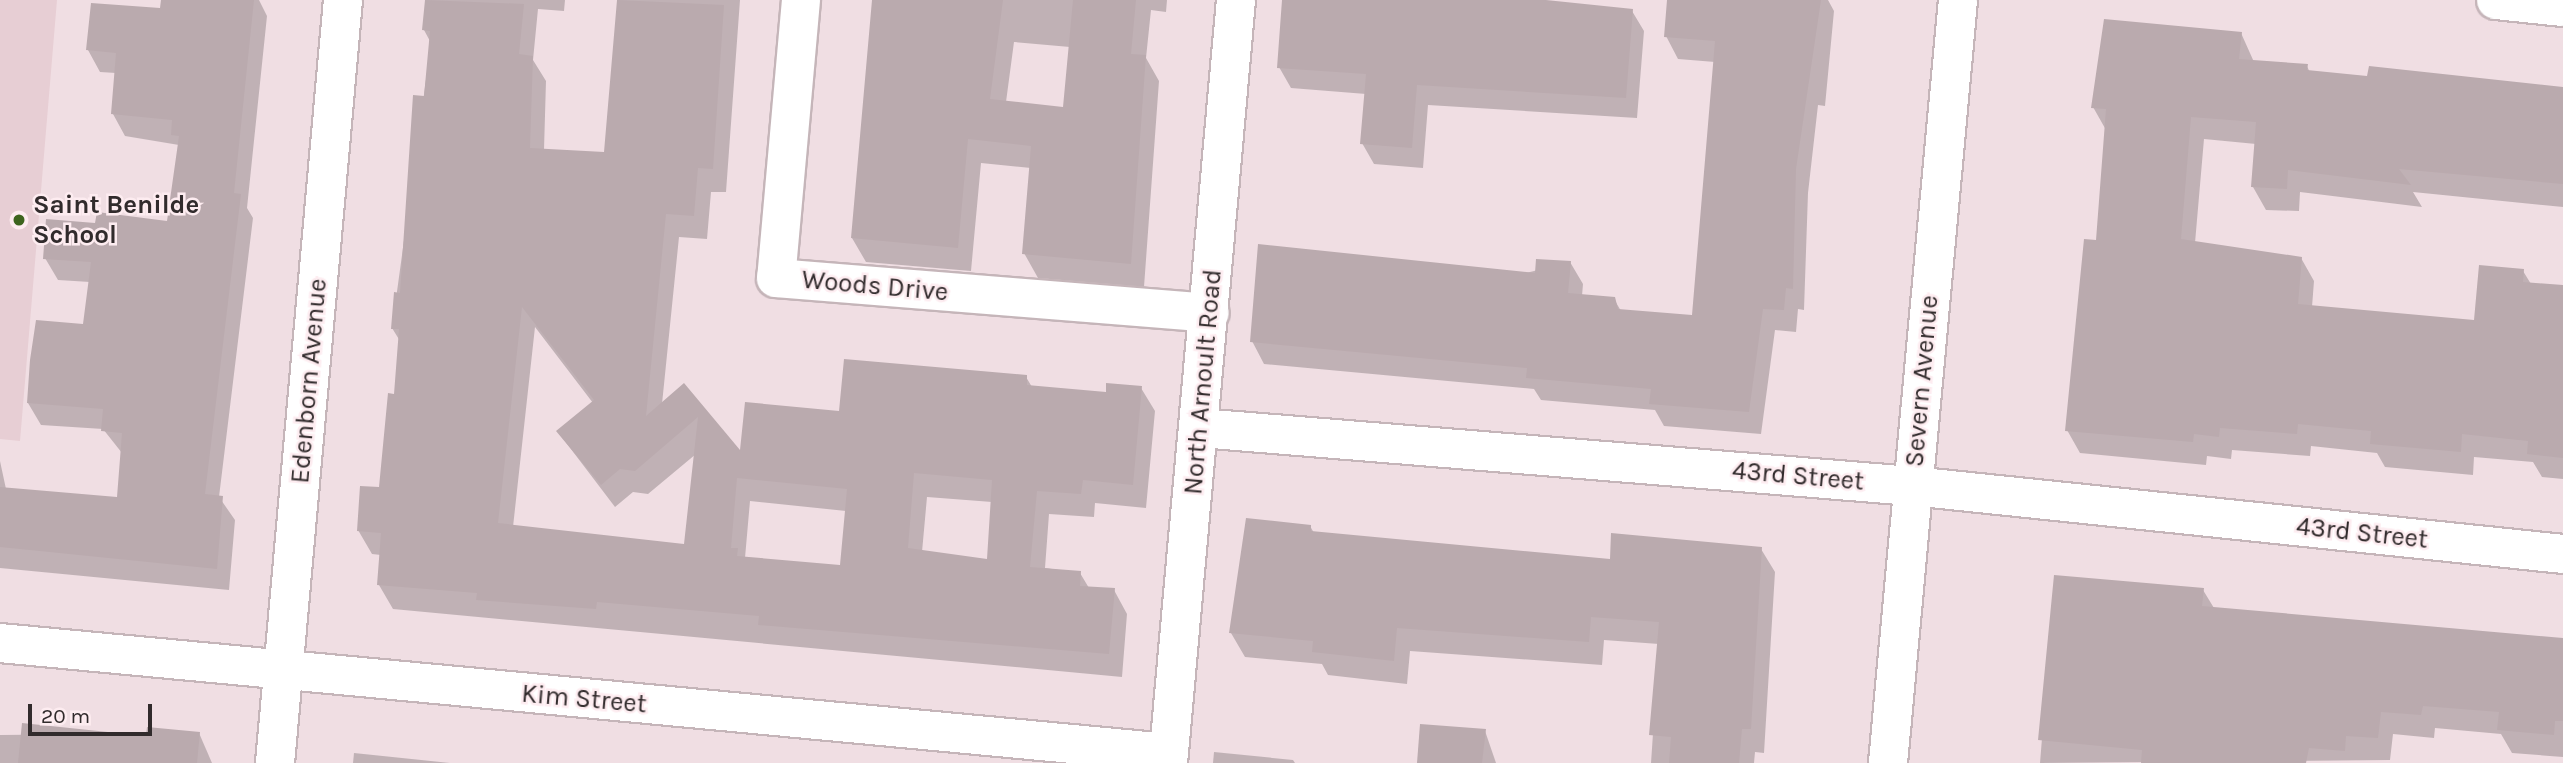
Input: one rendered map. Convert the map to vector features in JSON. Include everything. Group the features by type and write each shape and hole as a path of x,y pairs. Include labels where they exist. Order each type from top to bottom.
{"street":[{"name":"Edenborn Avenue","path":"275,763 343,0"},
{"name":"Woods Drive","path":"801,0 776,278 1210,313"},
{"name":"North Arnoult Road","path":"1168,758 1200,428 1236,0"},
{"name":"Severn Avenue","path":"1888,763 1958,0"},
{"path":"2496,0 2563,7"},
{"name":"43rd Street","path":"1200,428 1912,486 2563,554"},
{"name":"Kim Street","path":"0,643 1168,758"}],"shaded area":[{"name":"Saint Benilde School","path":"0,0 57,0 20,441 0,439"}],"building":[{"path":"161,0 254,0 234,193 241,194 205,494 223,496 217,569 0,547 0,487 117,497 122,433 101,431 103,409 27,403 30,360 36,320 83,324 91,262 43,259 46,219 95,223 97,212 167,221 179,136 171,135 172,120 111,114 116,53 86,50 91,3 160,8"},
{"path":"425,0 524,4 519,54 533,56 530,148 604,152 617,0 724,5 713,169 698,168 694,216 666,214 646,416 684,383 740,450 745,402 839,411 844,359 1027,375 1027,385 1106,392 1106,383 1142,386 1133,485 1083,480 1081,494 1037,491 1030,567 1081,571 1080,586 1115,588 1109,654 758,625 759,616 597,602 596,609 476,600 477,593 377,585 381,533 357,531 360,486 379,487 388,393 394,394 399,329 391,329 394,292 400,293 413,95 424,96 430,31 422,30","holes":["522,307 594,400 556,431 601,485 620,469 635,471 698,417 684,544 498,523","914,473 992,480 987,559 908,548","737,478 847,489 840,565 737,556 738,548 731,548"]},
{"path":"872,0 1003,0 990,99 1063,107 1073,0 1136,0 1131,54 1146,55 1131,264 1022,254 1031,146 968,139 958,248 851,238"},
{"path":"1282,0 1546,0 1633,9 1626,98 1417,85 1412,148 1360,144 1366,74 1277,68"},
{"path":"1667,0 1821,0 1796,169 1793,289 1786,288 1784,310 1763,309 1749,412 1649,404 1651,389 1526,378 1527,368 1250,342 1258,244 1535,273 1536,259 1571,261 1568,293 1615,297 1618,309 1692,315 1715,41 1664,37"},
{"path":"2104,19 2242,32 2239,59 2308,64 2307,70 2367,76 2369,66 2563,87 2563,184 2399,169 2411,185 2288,170 2287,189 2251,187 2256,122 2191,117 2181,239 2302,257 2298,304 2474,320 2479,265 2524,269 2523,282 2563,285 2563,458 2527,454 2528,441 2462,434 2461,452 2370,444 2371,431 2298,424 2297,434 2220,428 2219,437 2194,434 2193,442 2065,431 2084,239 2096,240 2106,109 2091,108"},
{"path":"1246,518 1311,525 1311,531 1610,559 1611,533 1762,547 1751,729 1742,729 1739,763 1669,763 1671,737 1649,735 1659,622 1591,617 1589,642 1397,628 1394,661 1312,652 1313,641 1229,633"},
{"path":"2054,575 2204,588 2202,606 2563,638 2563,721 2555,721 2554,735 2497,730 2499,712 2423,706 2421,715 2381,712 2378,738 2346,736 2345,751 2309,748 2306,763 2141,763 2142,750 2038,740"},
{"path":"22,723 146,736 147,727 200,732 197,763 18,763"},
{"path":"1420,724 1486,729 1482,763 1417,763"}],"place":[{"name":"Saint Benilde School","path":"19,220"}]}
